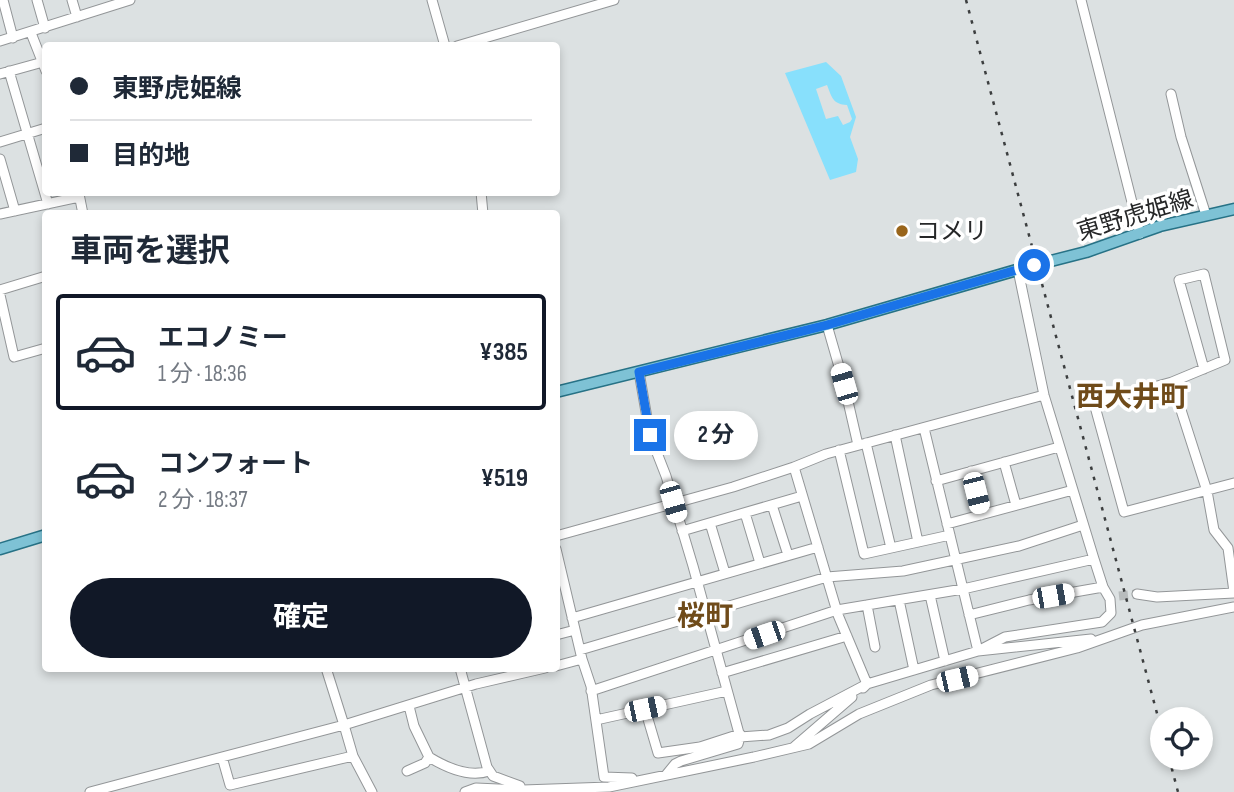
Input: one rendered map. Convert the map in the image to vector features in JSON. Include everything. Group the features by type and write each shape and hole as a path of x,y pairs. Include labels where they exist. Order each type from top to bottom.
{"main road":[{"name":"東野虎姫線","path":"1047,262 1234,209"},
{"path":"560,391 827,325 1034,265"},
{"path":"0,549 42,536"}],"street":[{"path":"3,0 13,38"},
{"path":"37,0 45,28"},
{"path":"72,0 77,18"},
{"path":"0,41 77,18 107,4 130,0"},
{"path":"432,0 444,42"},
{"path":"471,42 614,0"},
{"path":"1081,0 1140,234"},
{"path":"31,33 42,61"},
{"path":"42,66 4,73 42,184"},
{"path":"1171,94 1181,137 1206,215"},
{"path":"0,142 42,129"},
{"path":"0,159 15,211"},
{"path":"46,196 48,204"},
{"path":"0,214 76,196"},
{"path":"645,709 658,753 700,747 740,736 769,735 788,728 867,684 978,651 1005,638 1102,622 1111,613 1115,598 1103,587 1059,447 1044,395 1018,270"},
{"path":"1204,369 1179,280 1204,274 1225,360 1204,369 1171,382 1094,403 1124,512 1234,483"},
{"path":"42,277 0,292 15,357 42,349"},
{"path":"827,325 891,548"},
{"path":"639,372 650,435 697,581 740,736 738,744 675,764 665,775"},
{"path":"1137,594 1157,597 1234,592 1228,548 1214,530 1206,491 1171,382"},
{"path":"560,535 733,487 839,450 1044,395"},
{"path":"924,428 978,651"},
{"path":"895,435 918,542"},
{"path":"936,481 1059,447"},
{"path":"839,450 863,554 950,535"},
{"path":"1004,462 1016,505"},
{"path":"794,467 837,610 867,684"},
{"path":"971,471 981,515"},
{"path":"947,524 1073,490"},
{"path":"682,531 802,496"},
{"path":"772,505 788,555"},
{"path":"745,513 760,563"},
{"path":"710,523 725,573"},
{"path":"560,664 581,654 827,577 903,571 1019,546 1083,525"},
{"path":"572,618 818,547"},
{"path":"591,691 837,610 963,589 1094,559"},
{"path":"560,585 572,618 591,691 604,777 645,779"},
{"path":"969,615 1028,600 1103,587"},
{"path":"930,595 945,661"},
{"path":"899,600 914,670"},
{"path":"867,605 875,647"},
{"path":"465,792 476,788 609,786 809,744 859,713 931,685 1010,666 1142,625 1234,607"},
{"path":"560,634 575,630"},
{"path":"722,673 847,636"},
{"path":"978,651 1103,639"},
{"path":"327,672 353,756 372,792"},
{"path":"461,672 489,771 504,782 528,789"},
{"path":"90,792 344,725 529,672"},
{"path":"792,748 867,684"},
{"path":"596,720 727,691"},
{"path":"409,706 414,726 429,757 454,771 481,774 489,771"},
{"path":"222,757 230,785 353,756"},
{"path":"407,771 425,763 429,757"}],"shaded area":[{"path":"826,62 841,76 856,117 850,137 858,159 856,172 830,180 785,73","holes":["827,85 836,102 847,105 852,119 850,122 843,125 838,116 826,119 816,89"]}],"tunnel":[{"path":"1119,596 1137,594"}],"railway":[{"path":"966,0 1155,707"},
{"path":"1172,770 1178,792"}],"place":[{"name":"コメリ","path":"902,231"}],"district":[{"name":"西大井町","path":"1132,396"},
{"name":"桜町","path":"705,615"}],"route":[{"path":"650,435 639,372 827,325 1034,265"}]}
